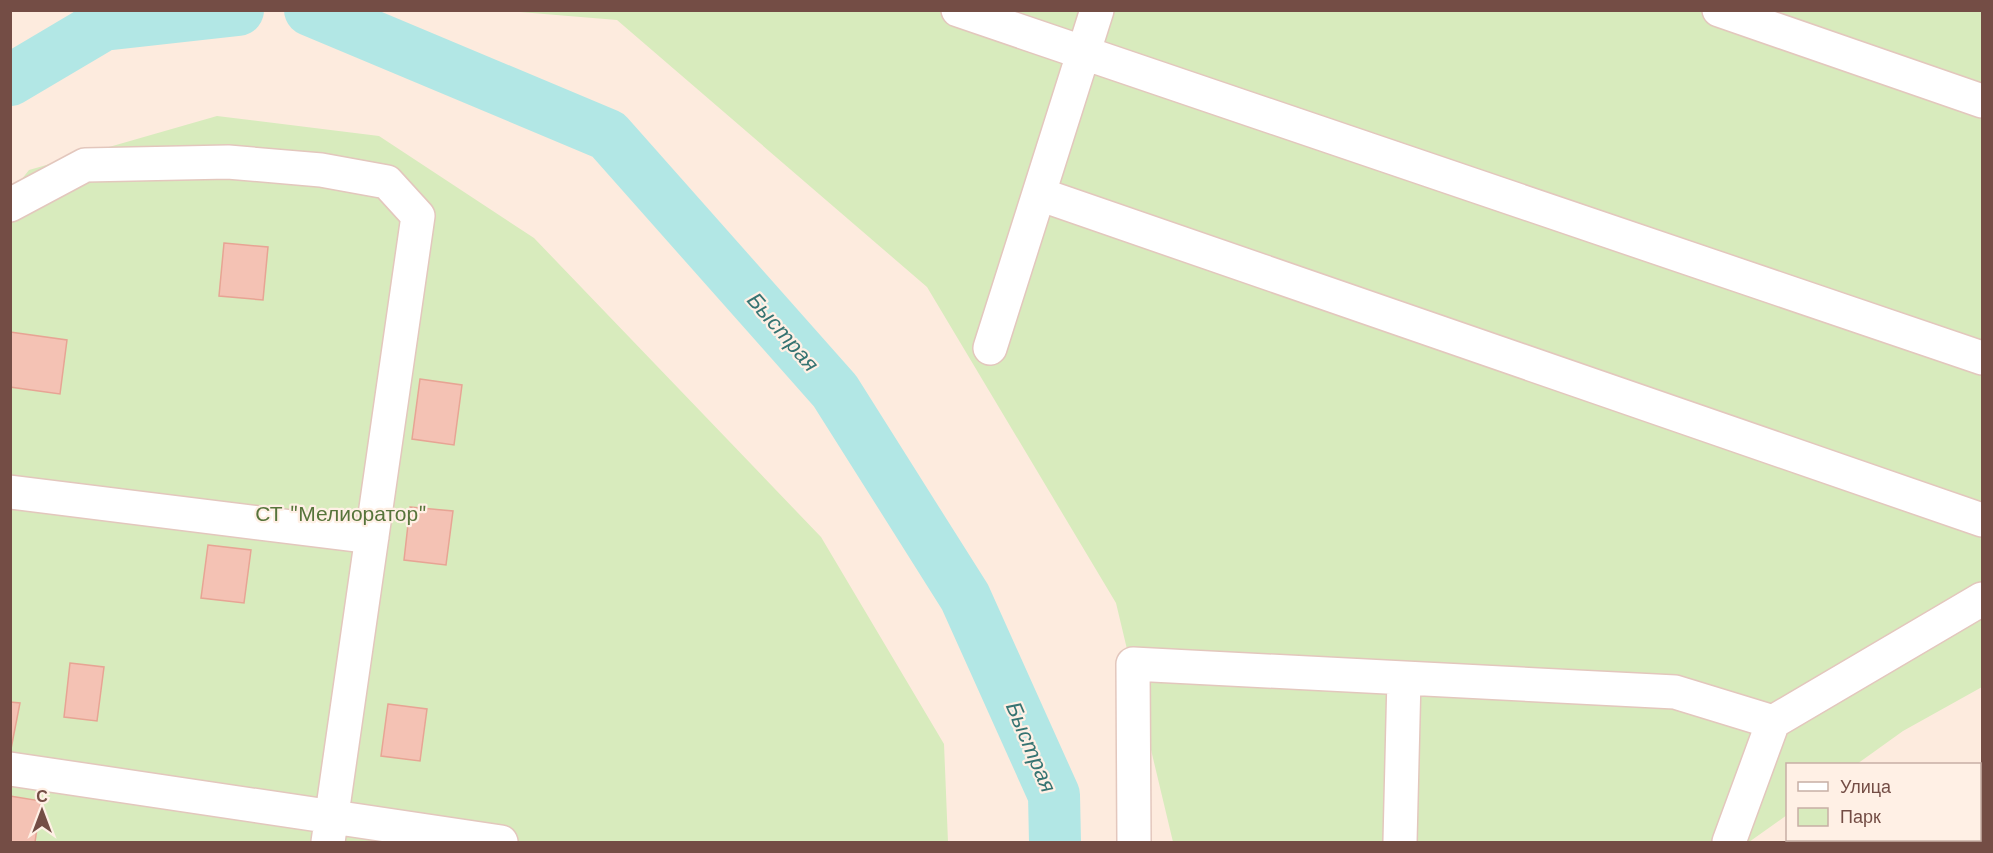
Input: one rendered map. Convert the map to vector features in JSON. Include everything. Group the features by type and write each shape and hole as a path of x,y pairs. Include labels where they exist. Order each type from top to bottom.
{"lane":[{"path":"958,10 1983,358"},
{"path":"990,348 1097,10"},
{"path":"1719,10 1983,102"},
{"path":"10,205 85,165 228,162 321,170 387,182 418,216 330,831"},
{"path":"1039,194 1983,520"},
{"path":"10,492 372,537"},
{"path":"1729,843 1773,722 1983,599"},
{"path":"1134,843 1132,664 1675,692 1773,722"},
{"path":"1400,843 1404,678"},
{"path":"10,769 330,831 501,843"}],"green space":[{"path":"507,11 1982,11 1982,687 1903,731 1858,763 1786,763 1786,816 1749,842 1173,842 1116,603 927,287 617,20"},
{"name":"СТ \"Мелиоратор\"","path":"217,116 379,136 534,238 821,537 944,744 948,842 11,842 10,194 29,170"}],"building":[{"path":"224,243 268,247 263,300 219,296"},
{"path":"10,332 67,340 60,394 10,387"},
{"path":"420,379 462,385 454,445 412,439"},
{"path":"410,507 453,511 446,565 404,560"},
{"path":"208,545 251,550 244,603 201,598"},
{"path":"70,663 104,667 97,721 64,717"},
{"path":"10,702 20,703 10,754"},
{"path":"388,704 427,709 420,761 381,756"},
{"path":"10,796 41,801 35,842 10,842"}],"waterway":[{"name":"Быстрая","path":"10,80 103,25 238,10"},
{"name":"Быстрая","path":"310,10 608,135 835,391 965,597 1054,795 1055,842"}]}
